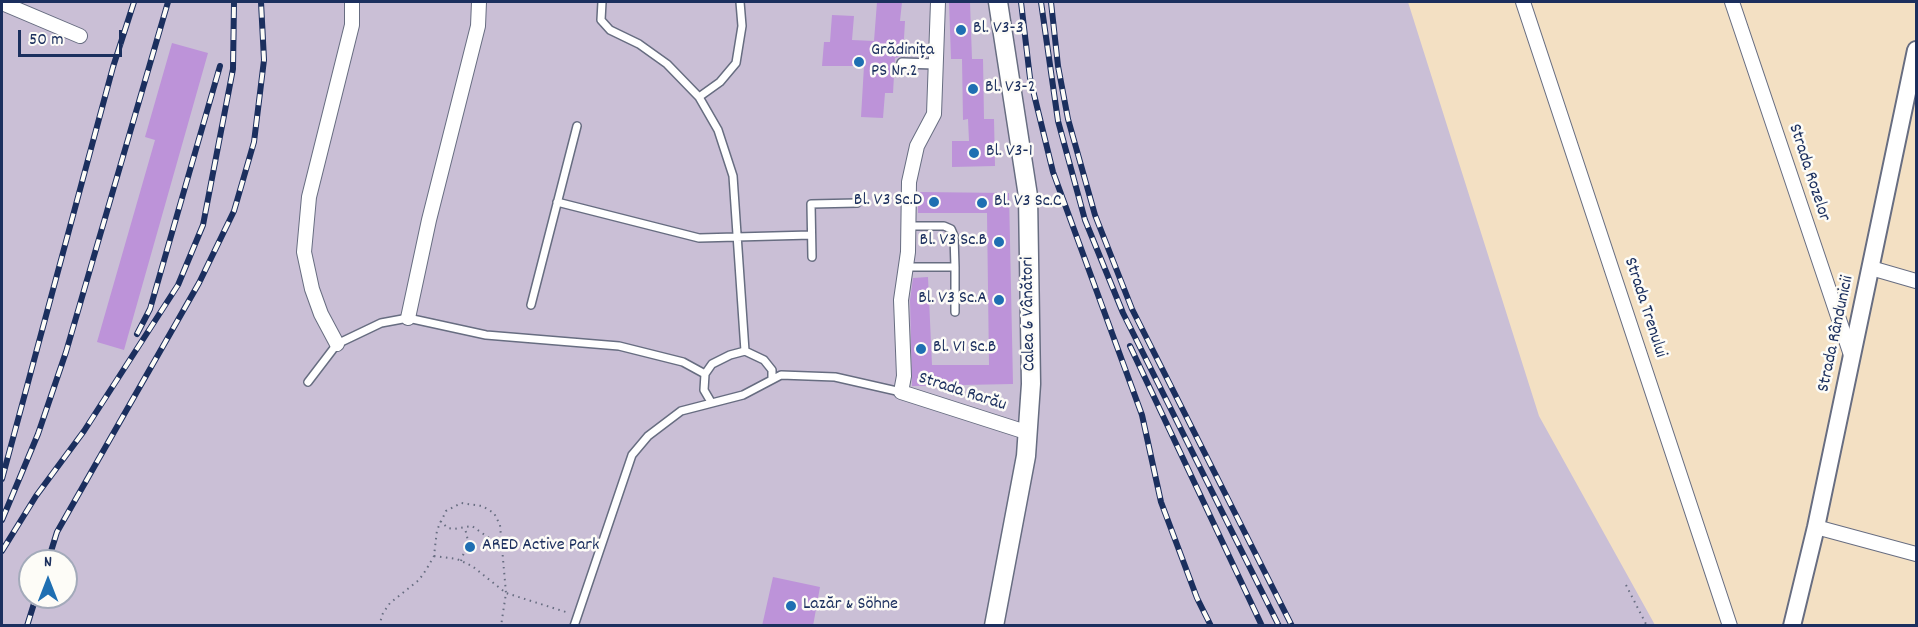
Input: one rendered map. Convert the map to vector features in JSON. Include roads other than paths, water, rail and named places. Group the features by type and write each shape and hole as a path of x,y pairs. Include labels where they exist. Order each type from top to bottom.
{"main road":[{"name":"Calea 6 Vânători","path":"994,626 1029,433 1028,196 998,2"}],"street":[{"path":"337,344 321,314 312,289 304,252 309,197 352,25 352,2"},
{"path":"408,318 426,229 478,26 479,2"},
{"name":"Strada Rarău","path":"938,2 934,114 915,154 909,182 909,226 901,300 904,376 901,392 1029,433"},
{"name":"Strada Trenului","path":"1523,2 1730,626"},
{"name":"Strada Rozelor","path":"1732,2 1851,355"},
{"path":"2,3 80,36"},
{"name":"Strada Rândunicii","path":"1792,626 1816,527 1917,50"},
{"path":"902,63 935,64"},
{"path":"1871,268 1917,281"},
{"path":"1816,527 1917,554"}],"lane":[{"path":"602,2 601,20 610,30 639,44 667,64 699,97 718,130 733,176 739,237 745,351"},
{"path":"699,97 720,82 735,63 742,26 740,2"},
{"path":"531,305 577,126"},
{"path":"557,202 699,238 811,235"},
{"path":"812,257 811,204 857,203"},
{"path":"909,226 944,226 951,229 954,236 955,312"},
{"path":"905,267 954,267"},
{"path":"308,382 337,344 381,323 408,318 486,335 619,346 683,362 705,374"},
{"path":"711,402 704,390 705,374 712,364 730,354 745,351 764,360 772,370 772,379"},
{"path":"574,626 632,455 648,436 681,411 743,396 781,375 835,377 901,392"}],"railway":[{"path":"2,479 113,67 134,2"},
{"path":"2,520 38,434 66,352 168,2"},
{"path":"2,551 36,496 84,431 178,285 203,225 233,69 234,2"},
{"path":"52,549 57,532 199,283 234,211 254,142 264,60 261,2"},
{"path":"1021,2 1030,78 1053,172 1142,415 1161,502 1197,598 1211,626"},
{"path":"1041,2 1058,121 1085,220 1123,313 1279,626"},
{"path":"1051,2 1058,66 1068,119 1095,215 1132,309 1292,626"},
{"path":"137,334 150,309 220,66"},
{"path":"1130,346 1262,626"},
{"path":"27,626 32,609"}],"place":[{"name":"Bl. V3-3","path":"961,30"},
{"name":"Grădinița PS Nr.2","path":"859,62"},
{"name":"Bl. V3-2","path":"973,89"},
{"name":"Bl. V3-1","path":"974,153"},
{"name":"Bl. V3 Sc.D","path":"934,202"},
{"name":"Bl. V3 Sc.C","path":"982,203"},
{"name":"Bl. V3 Sc.B","path":"999,242"},
{"name":"Bl. V3 Sc.A","path":"999,300"},
{"name":"Bl. V1 Sc.B","path":"921,349"},
{"name":"ARED Active Park","path":"470,547"},
{"name":"Lazăr & Söhne","path":"791,606"}]}
